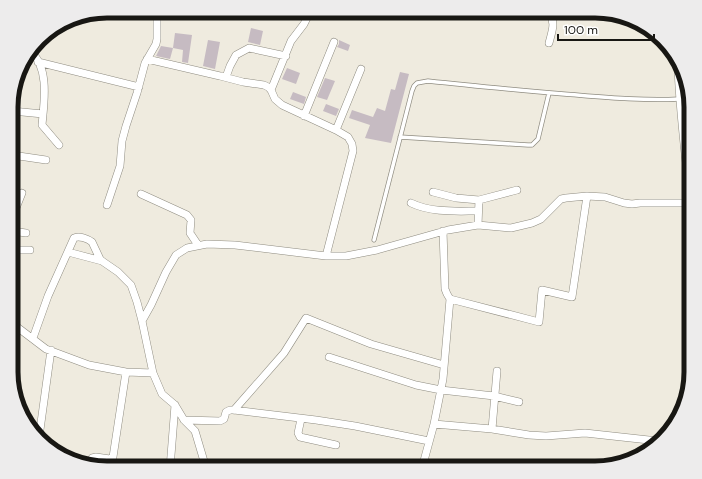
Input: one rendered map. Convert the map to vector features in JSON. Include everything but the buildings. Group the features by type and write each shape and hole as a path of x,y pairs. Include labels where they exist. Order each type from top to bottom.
{"street":[{"path":"107,205 120,166 122,141 147,59 157,39 157,18"},
{"path":"271,90 291,41 304,24 306,18"},
{"path":"549,43 554,23 553,18"},
{"path":"304,116 334,42"},
{"path":"226,77 236,55 249,48 286,56"},
{"path":"34,55 44,74 42,125 59,145"},
{"path":"147,59 268,87 275,99 282,105 348,137 353,147 326,256"},
{"path":"38,62 139,87"},
{"path":"336,130 361,69"},
{"path":"18,112 43,114"},
{"path":"18,156 46,160"},
{"path":"434,192 456,198 479,200 517,190"},
{"path":"18,203 22,193"},
{"path":"141,194 187,215 191,220 190,234 198,245"},
{"path":"142,321 152,305 166,272 176,254 187,248 198,245 235,245 326,256 346,256 377,250 443,231 459,228 478,225 511,228 532,223 541,220 561,199 587,196 605,197 632,204 684,203"},
{"path":"450,299 538,322 542,290 572,297 587,196"},
{"path":"478,225 479,200"},
{"path":"411,203 421,208 433,210 478,212"},
{"path":"424,461 434,424 443,379 450,299 445,289 443,231"},
{"path":"18,232 26,233"},
{"path":"33,338 48,296 74,238 76,236 91,240 102,261"},
{"path":"18,250 30,250"},
{"path":"68,252 102,261 118,272 131,285 138,302 153,373 162,394 175,405 184,420 195,431 204,461"},
{"path":"234,410 284,352 306,318 371,344 444,365"},
{"path":"18,327 46,349 89,365 126,372 153,373"},
{"path":"40,431 51,350"},
{"path":"329,357 416,385 441,390 494,396 519,402"},
{"path":"492,429 496,371"},
{"path":"92,459 96,457 110,459 113,457 126,372"},
{"path":"171,461 175,405"},
{"path":"184,420 220,421 224,419 226,412 234,410 355,426 429,441"},
{"path":"301,419 298,433 300,437 336,446"},
{"path":"434,424 492,429 529,435 546,436 585,433 652,440"}],"lane":[{"path":"374,240 412,92 417,83 428,81 608,98 662,100 683,94"},
{"path":"400,138 532,145 538,139 549,93"}]}
